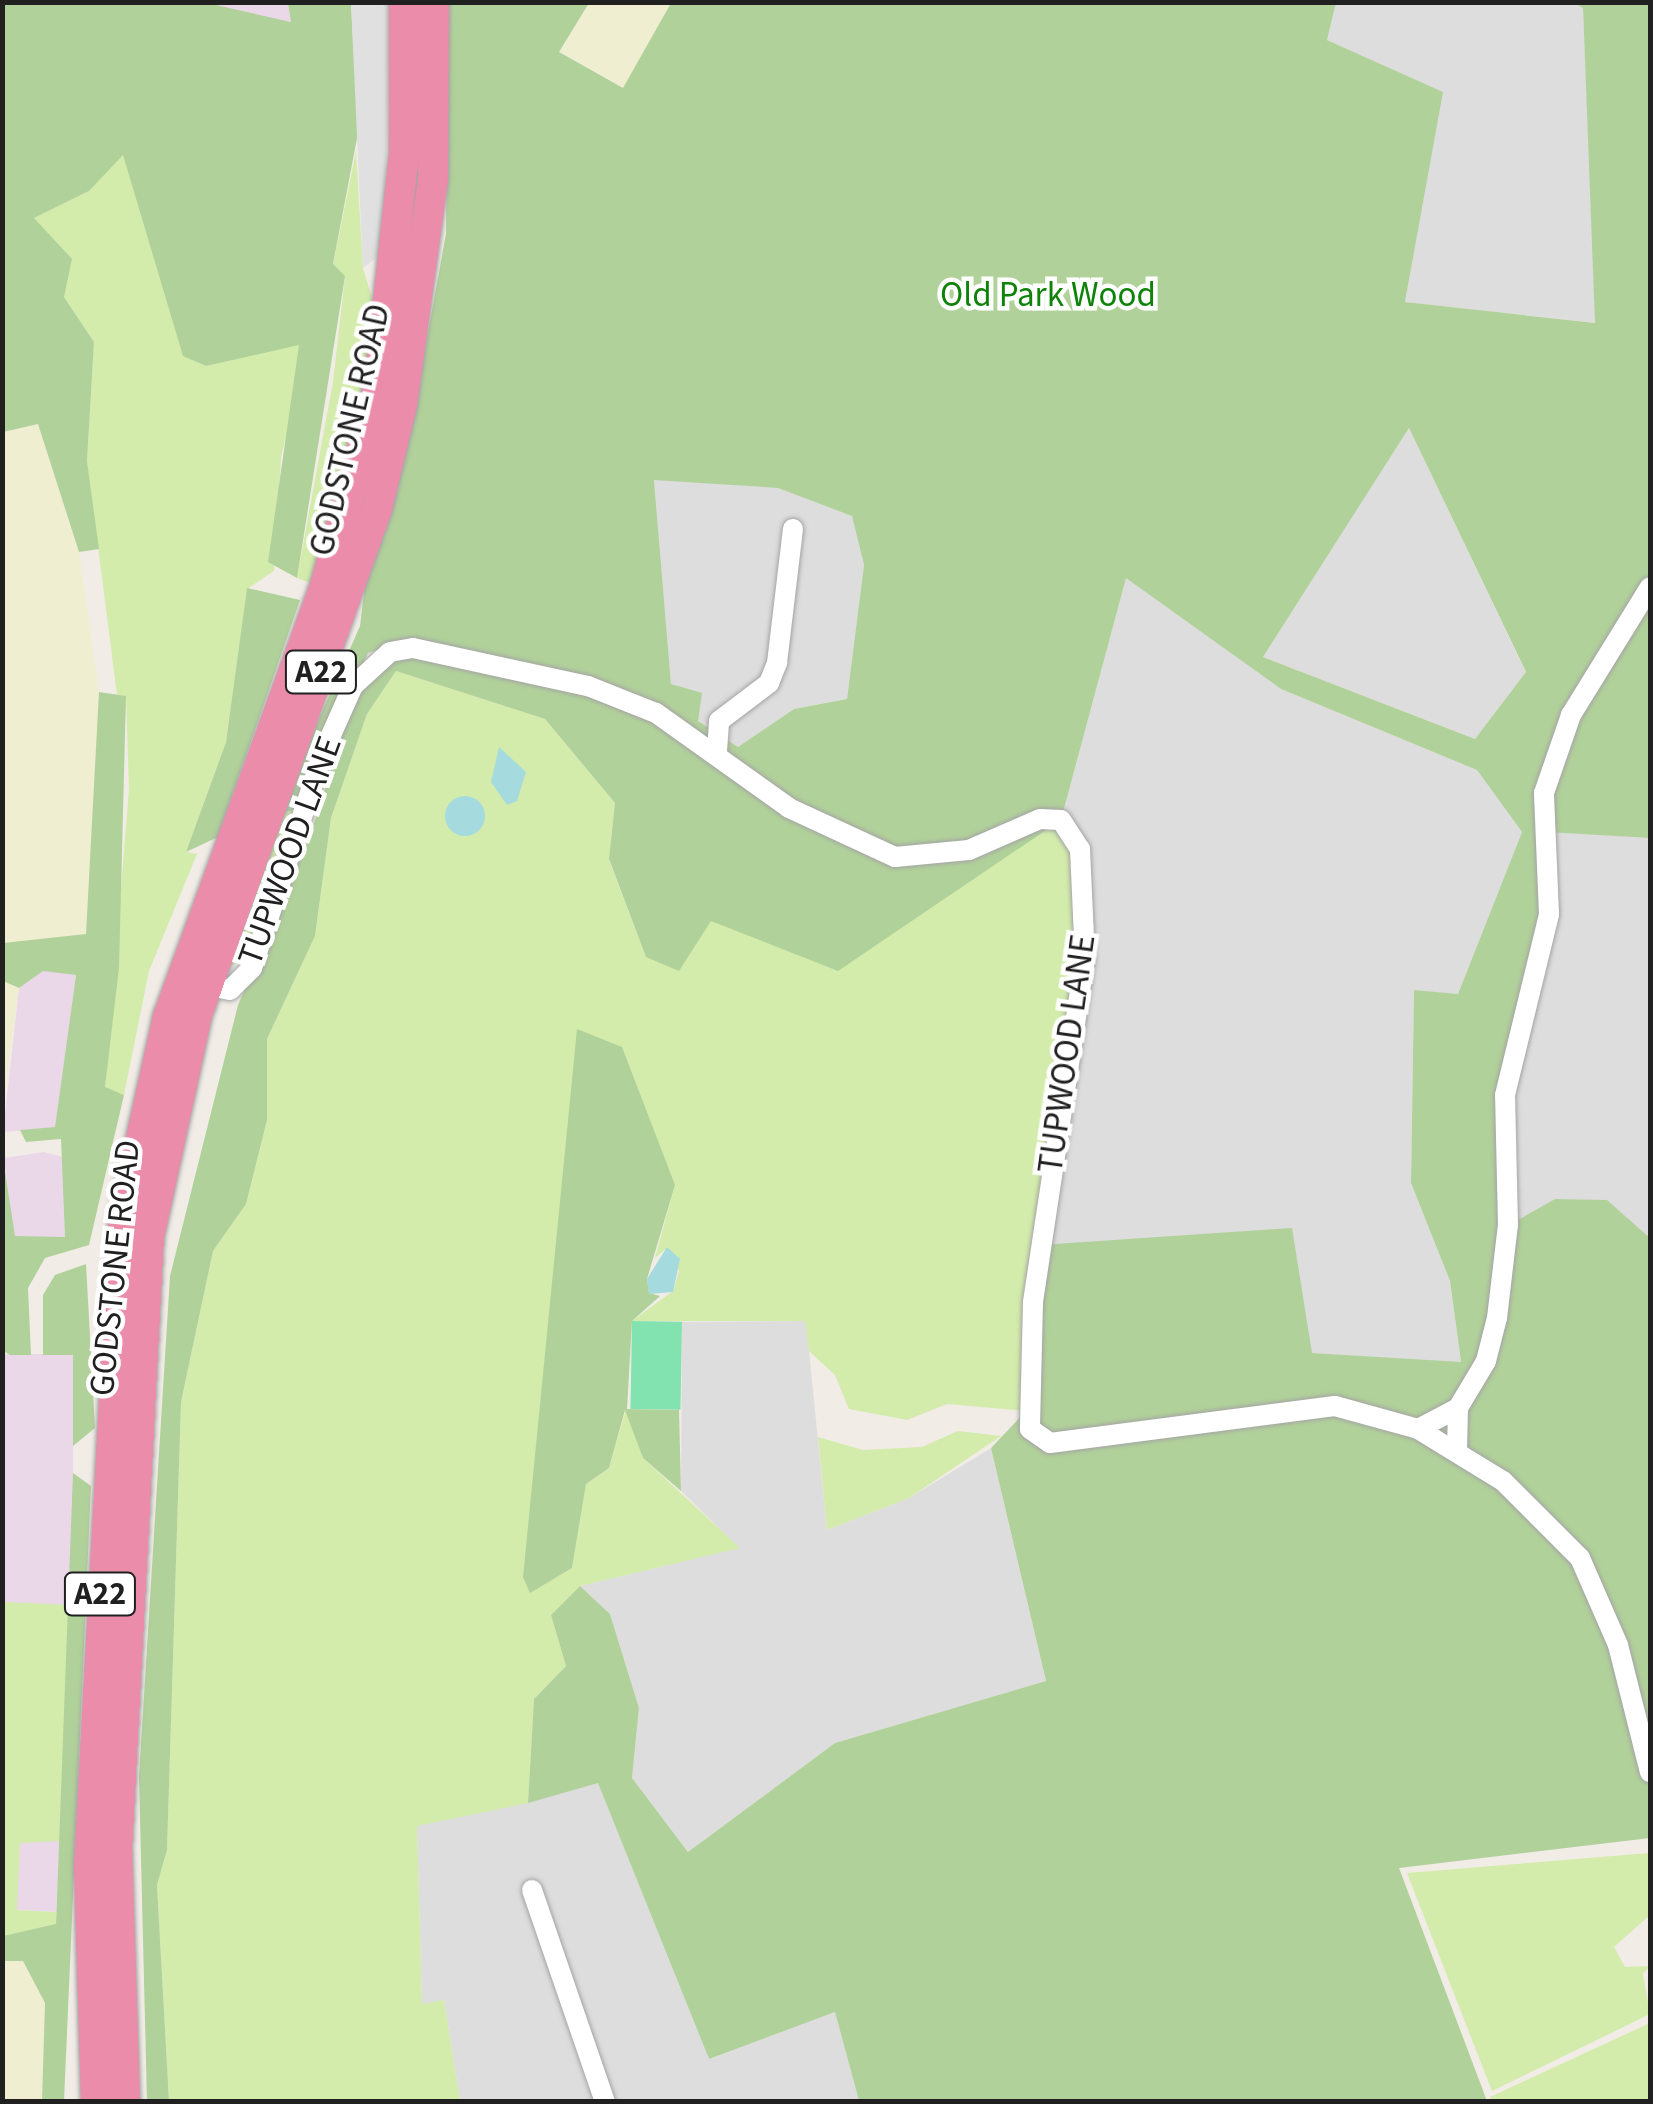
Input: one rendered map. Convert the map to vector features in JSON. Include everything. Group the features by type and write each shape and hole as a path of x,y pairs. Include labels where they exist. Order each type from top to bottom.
{"highway":[{"name":"GODSTONE ROAD","path":"96,2102 90,1847 124,1214 168,1017 325,586 374,402 389,304 404,2"},
{"name":"GODSTONE ROAD","path":"125,2102 117,1852 138,1364 160,1165 208,986 377,509 427,242 434,2"}],"street":[{"path":"717,752 719,721 769,683 777,663 794,529"},
{"path":"1457,1451 1458,1408 1486,1360 1497,1318 1508,1225 1505,1096 1549,914 1544,793 1571,715 1650,587"},
{"name":"TUPWOOD LANE","path":"208,986 230,990 252,968 323,753 353,686 390,652 413,648 588,686 688,727 806,818 895,857 969,850 1040,819 1061,820 1080,849 1085,958 1033,1303 1026,1411 1039,1440 1335,1406 1418,1429 1503,1481 1580,1558 1618,1645 1650,1772"},
{"path":"1418,1429 1458,1408"},
{"path":"532,1890 605,2102"}],"shaded area":[{"path":"1574,2 1583,7 1596,323 1405,302 1442,92 1327,40 1336,3"},
{"path":"207,3 288,3 292,22 208,8"},
{"path":"351,3 389,3 384,252 363,268"},
{"path":"589,3 671,3 623,89 559,52"},
{"path":"38,424 79,552 99,692 97,797 86,935 3,943 3,432"},
{"path":"1409,428 1526,673 1475,739 1263,657"},
{"path":"654,479 778,488 853,516 864,565 847,699 794,709 738,747 697,721 671,685"},
{"path":"1126,577 1281,689 1477,770 1522,832 1458,994 1414,991 1411,1183 1450,1281 1461,1363 1312,1353 1040,1245 1061,820"},
{"path":"1547,831 1650,838 1650,1238 1606,1200 1508,1225 1505,1095"},
{"path":"43,970 76,975 55,1128 3,1132 19,988"},
{"path":"2,981 19,988 3,1105 2,1105"},
{"path":"44,1152 63,1157 65,1237 14,1237 4,1158"},
{"path":"806,1321 827,1530 909,1498 991,1448 1046,1681 835,1743 688,1852 632,1778 639,1708 610,1614 580,1586 739,1548 681,1491 682,1322"},
{"path":"3,1354 73,1354 73,1605 3,1605"},
{"path":"598,1782 709,2059 835,2012 859,2101 460,2101 444,2000 422,2005 417,1826"},
{"path":"20,1839 60,1841 56,1912 16,1910"},
{"path":"2,1961 23,1961 45,2003 42,2101 3,2101"}],"green space":[{"path":"2,3 207,3 291,22 288,3 351,3 358,133 333,264 345,276 297,578 268,562 299,345 206,366 183,356 123,155 89,191 34,218 72,259 64,297 94,342 87,461 99,549 79,552 38,424 3,432"},
{"name":"Old Park Wood","path":"449,3 589,3 559,52 623,88 671,3 1336,3 1327,40 1443,92 1405,302 1595,323 1583,8 1574,3 1650,3 1650,838 1547,832 1549,914 1505,1096 1509,1225 1555,1199 1607,1200 1650,1238 1650,1838 1399,1868 1487,2101 859,2101 835,2012 709,2059 598,1783 528,1803 534,1699 566,1666 551,1615 580,1586 610,1614 639,1708 632,1778 688,1852 835,1743 1046,1681 991,1448 1026,1411 1040,1245 1292,1228 1312,1353 1461,1362 1450,1281 1411,1183 1414,990 1458,994 1522,832 1477,770 1281,689 1126,578 1061,820 838,971 711,921 679,971 646,957 609,859 615,803 545,719 396,671 367,714 331,818 315,936 267,1039 267,1120 246,1204 213,1251 181,1402 167,1850 157,1885 169,2101 147,2102 139,1777 170,1276 238,1005 310,836 356,692 394,644 368,653 298,809 277,814 360,626 368,560 413,414 446,234","holes":["1409,428 1526,672 1475,739 1263,657","654,480 778,488 852,516 864,565 847,699 794,709 738,747 698,721 702,693 671,684"]},
{"path":"356,151 363,268 379,321 316,585 297,578 333,382 345,277 333,265"},
{"path":"123,154 184,356 206,366 300,344 300,379 281,457 274,571 247,589 226,742 186,852 197,854 149,971 124,1095 105,1088 129,789 126,696 117,695 87,461 94,342 64,297 34,218 89,191"},
{"path":"247,588 300,600 218,837 186,852 226,742"},
{"path":"396,671 545,719 615,803 609,860 646,957 711,921 1061,820 1080,849 1085,958 1026,1411 947,1404 907,1420 849,1409 835,1375 809,1351 805,1321 632,1321 673,1291 679,1271 668,1247 655,1258 675,1185 524,1577 531,1592 572,1568 586,1484 609,1468 626,1409 643,1458 740,1548 580,1586 551,1615 566,1666 534,1699 528,1803 417,1826 422,2004 444,2000 460,2101 169,2101 157,1885 167,1850 181,1402 213,1251 246,1204 267,1120 267,1039 315,936 331,818 367,714"},
{"path":"99,692 126,696 119,968 105,1087 124,1095 89,1245 45,1258 28,1288 31,1355 10,1355 2,1350 3,1158 15,1236 65,1237 61,1139 26,1142 20,1130 55,1127 76,975 43,971 19,988 3,981 3,943 86,934"},
{"path":"298,809 244,962 231,965 226,957 277,814"},
{"path":"577,1029 622,1047 675,1185 647,1279 649,1293 660,1296 632,1321 627,1409 679,1410 681,1491 643,1458 625,1410 609,1468 586,1484 572,1568 530,1593 523,1577"},
{"path":"86,1264 95,1428 73,1446 73,1355 43,1355 43,1295 55,1275"},
{"path":"632,1321 682,1322 680,1410 630,1409"},
{"path":"958,1431 1001,1436 909,1498 827,1530 818,1437 863,1450 922,1447"},
{"path":"73,1473 91,1486 64,2101 42,2101 45,2003 23,1961 3,1961 3,1936 56,1924"},
{"path":"3,1602 74,1605 60,1841 20,1843 17,1910 56,1912 56,1925 3,1936"},
{"path":"1650,1853 1650,1915 1614,1947 1625,1967 1650,1966 1643,1974 1650,2014 1492,2091 1407,1873"},
{"path":"1650,2023 1650,2101 1491,2101 1490,2097"}],"water":[{"path":"499,747 526,772 517,801 507,805 491,782"},
{"path":"465,796 479,802 485,816 479,830 465,836 451,830 445,816 451,802"},
{"path":"667,1247 680,1259 673,1292 649,1294 647,1279"}]}
